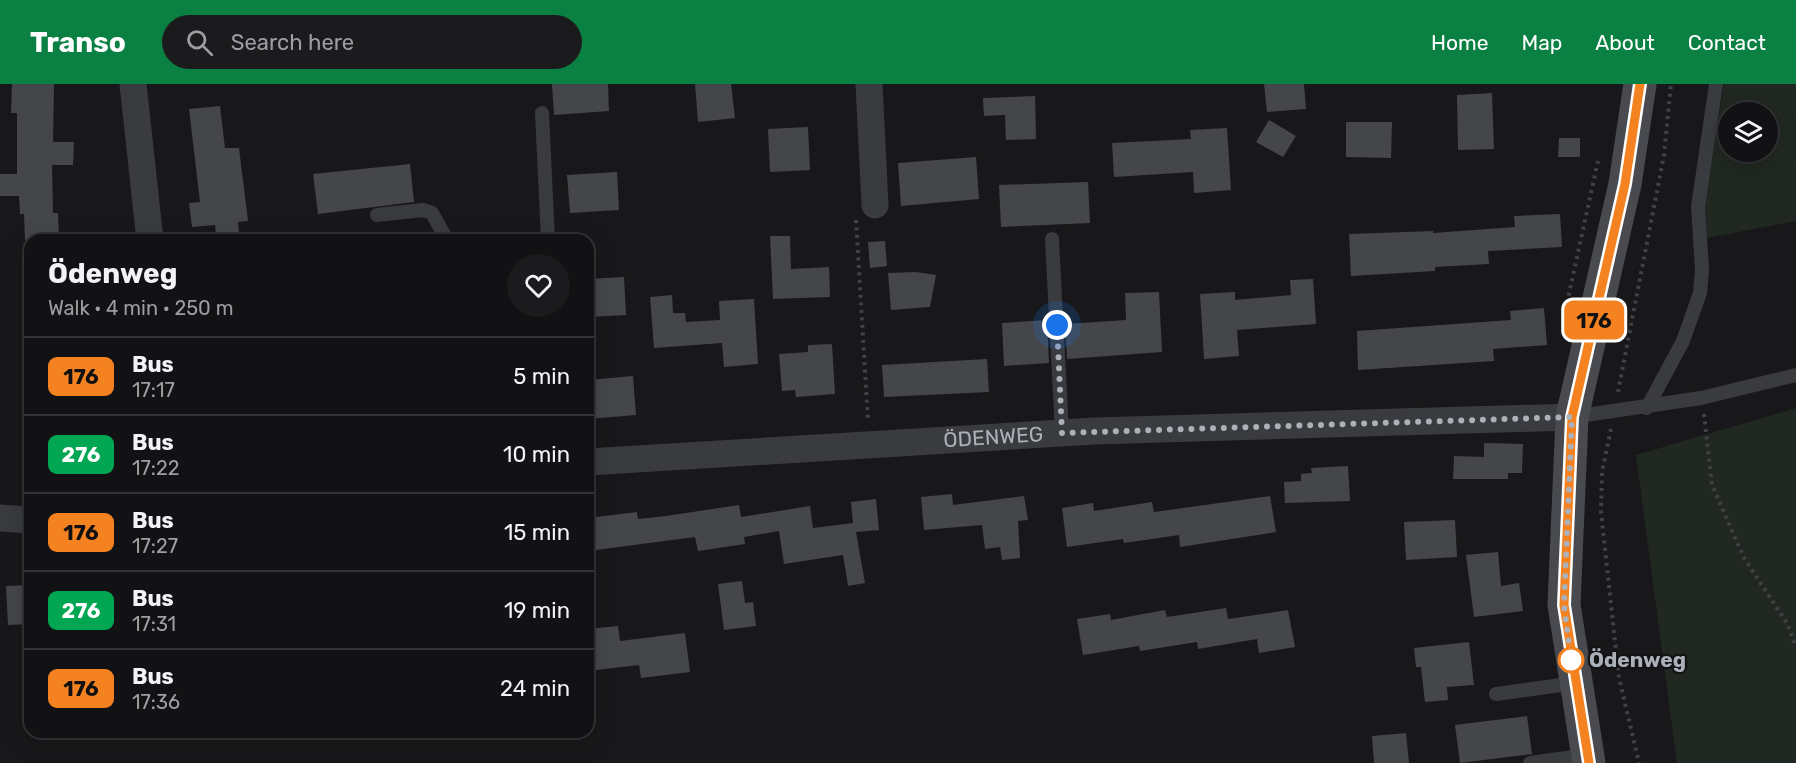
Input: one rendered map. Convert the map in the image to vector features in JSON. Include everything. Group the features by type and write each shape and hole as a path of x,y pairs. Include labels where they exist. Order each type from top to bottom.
{"main road":[{"path":"1588,759 1564,605 1572,417 1625,184 1640,84"}],"street":[{"path":"133,84 149,234"},
{"path":"869,84 876,205"},
{"name":"ÖDENWEG","path":"594,462 1062,433 1572,417"},
{"path":"0,518 24,520"}],"lane":[{"path":"1647,408 1683,341 1700,293 1702,270 1698,207 1716,84"},
{"path":"542,113 548,234"},
{"path":"377,215 423,210 432,213 444,234"},
{"path":"1052,239 1062,433"},
{"name":"ÖDENWEG","path":"1572,417 1647,408 1701,398 1796,375"},
{"path":"1496,694 1575,683"},
{"path":"1530,763 1588,759"}],"path":[{"path":"870,443 854,222 876,205"},
{"path":"1701,398 1712,485 1744,558 1786,623 1796,647"}],"shaded area":[{"path":"1724,84 1796,84 1796,221 1707,238 1705,202 1718,121 1718,162 1778,162 1778,102 1721,102"},
{"path":"1796,408 1796,763 1677,763 1636,455"}],"building":[{"path":"12,84 54,84 53,142 74,142 73,165 52,165 53,213 58,213 59,234 25,234 24,214 20,214 19,196 0,196 0,174 17,174 17,113 11,113"},
{"path":"552,84 608,84 609,111 554,115"},
{"path":"695,84 731,84 735,118 698,122"},
{"path":"1264,84 1304,84 1306,109 1267,112"},
{"path":"1492,93 1494,149 1458,150 1457,95"},
{"path":"1035,96 1036,139 1006,140 1005,115 984,116 983,98"},
{"path":"220,106 225,148 239,148 248,221 238,222 239,233 216,234 215,225 192,227 189,203 200,202 189,109"},
{"path":"1269,120 1296,136 1283,157 1256,142"},
{"path":"1346,122 1392,122 1391,158 1346,157"},
{"path":"808,127 810,170 770,172 768,129"},
{"path":"1227,128 1231,190 1194,193 1193,172 1114,177 1112,143 1191,139 1190,130"},
{"path":"1559,138 1580,138 1580,157 1558,157"},
{"path":"976,157 979,199 901,206 898,163"},
{"path":"410,164 414,202 318,214 313,174"},
{"path":"617,172 619,210 570,213 567,175"},
{"path":"1088,182 1090,223 1001,227 999,185"},
{"path":"1560,214 1562,247 1488,251 1489,264 1435,267 1435,271 1351,276 1349,234 1433,231 1433,233 1515,227 1514,216"},
{"path":"770,236 790,236 791,269 829,267 830,297 773,299"},
{"path":"885,241 887,266 870,268 868,242"},
{"path":"916,272 936,275 930,307 891,310 888,273"},
{"path":"624,277 626,315 594,317 594,279"},
{"path":"1313,279 1316,324 1237,330 1239,356 1204,359 1200,294 1235,292 1235,300 1291,295 1290,280"},
{"path":"1159,292 1162,352 1067,359 1065,324 1126,320 1125,293"},
{"path":"672,295 673,313 685,313 686,322 720,320 719,301 754,299 758,364 724,367 722,343 654,348 650,297"},
{"path":"1544,308 1547,345 1493,349 1494,361 1358,370 1357,331 1511,320 1510,311"},
{"path":"1047,320 1049,363 1004,366 1002,323"},
{"path":"832,344 835,394 796,397 795,390 782,391 779,354 808,352 808,345"},
{"path":"987,359 989,392 884,397 882,365"},
{"path":"633,376 636,415 594,418 594,379"},
{"path":"1484,443 1523,444 1522,473 1508,473 1508,479 1453,479 1454,456 1484,457"},
{"path":"1348,466 1350,501 1285,503 1284,482 1301,481 1301,474 1312,473 1311,468"},
{"path":"952,494 953,505 1024,496 1028,520 1018,521 1020,558 1002,560 1000,547 985,549 982,525 924,530 921,497"},
{"path":"1270,496 1276,532 1180,547 1179,535 1124,543 1123,539 1067,547 1062,508 1093,503 1094,511 1152,502 1154,512"},
{"path":"876,499 879,530 856,532 865,583 848,586 843,555 784,564 779,531 744,537 745,544 698,551 695,537 594,550 594,517 637,512 638,519 739,505 741,517 810,506 813,528 853,523 851,502"},
{"path":"1455,520 1457,557 1406,560 1404,522"},
{"path":"1498,552 1501,586 1519,583 1523,611 1474,617 1466,555"},
{"path":"742,581 745,603 753,602 756,626 724,630 718,584"},
{"path":"24,585 24,624 8,625 6,586"},
{"path":"1226,608 1228,619 1288,610 1295,647 1259,653 1257,639 1198,649 1197,642 1140,651 1139,646 1083,655 1077,619 1110,614 1111,620 1165,610 1167,617"},
{"path":"618,626 620,641 685,633 690,672 641,678 639,665 594,670 594,628"},
{"path":"1469,642 1474,685 1447,687 1448,700 1425,702 1421,667 1416,667 1414,648"},
{"path":"1527,716 1532,754 1460,763 1455,725"},
{"path":"1406,733 1409,763 1374,763 1372,736"}],"bus line":[{"name":"176","path":"1589,763 1564,605 1572,417 1625,184 1640,84"}],"place":[{"name":"Ödenweg","path":"1571,660"}],"route":[{"path":"1057,325 1062,433 1572,417 1564,605 1571,660"}]}
